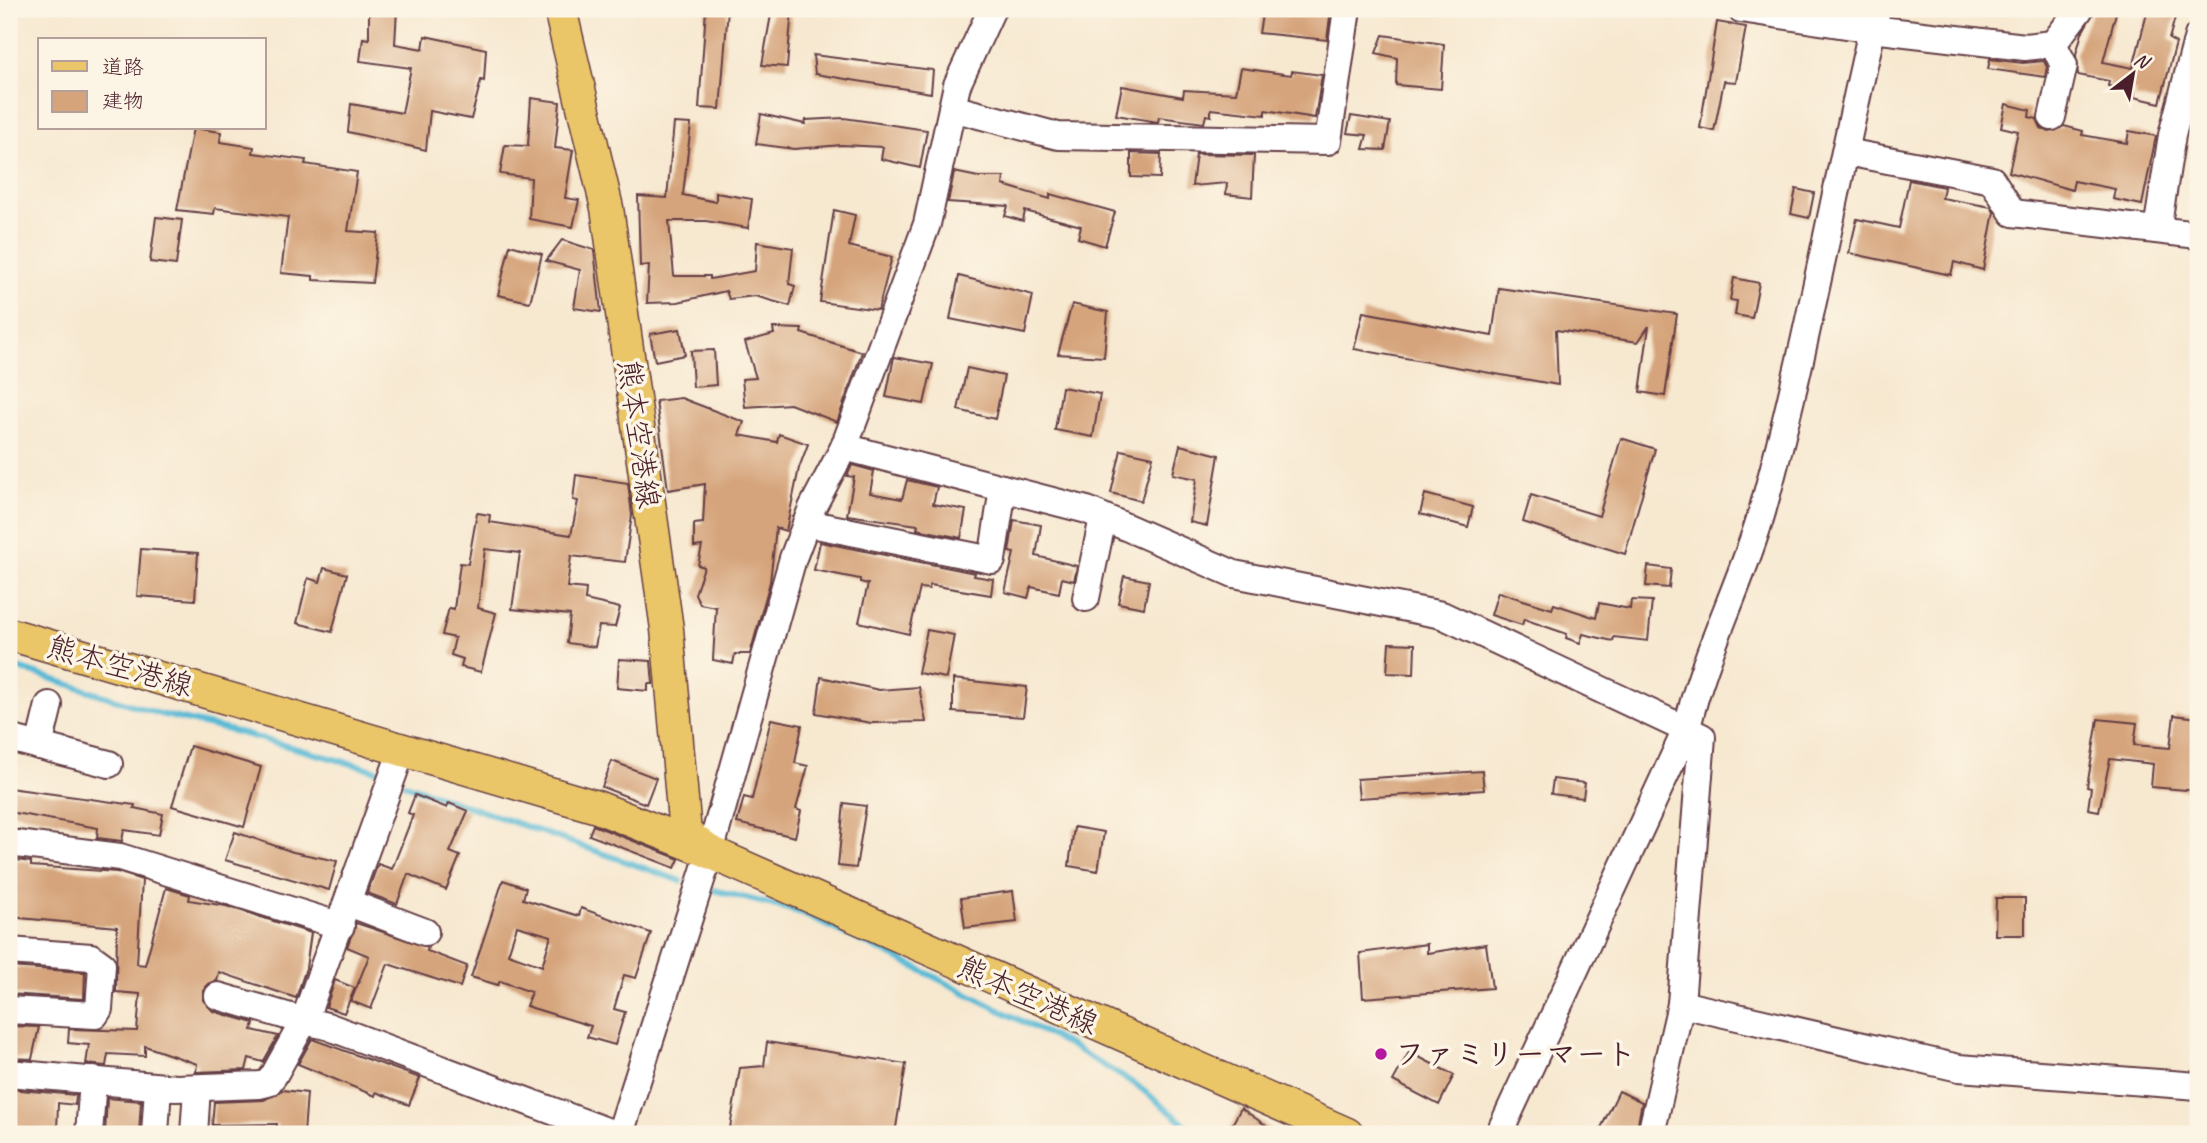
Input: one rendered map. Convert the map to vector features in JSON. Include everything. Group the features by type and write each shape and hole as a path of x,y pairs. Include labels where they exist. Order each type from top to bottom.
{"main road":[{"name":"熊本空港線","path":"560,9 607,208 667,629 685,833 710,852"},
{"name":"熊本空港線","path":"9,634 597,807 710,852 1347,1134"}],"street":[{"path":"620,1134 710,852 793,558 806,523 844,447 927,224 957,85 992,9"},
{"path":"952,108 1058,136 1328,141 1347,9"},
{"path":"1741,9 1874,19 2025,47 2053,44 2080,9"},
{"path":"1499,1134 1687,728 1695,693 1761,515 1812,312 1874,19"},
{"path":"2157,230 2172,135 2198,36"},
{"path":"2052,117 2064,65 2053,44"},
{"path":"1846,152 1992,180 2013,213 2198,235"},
{"path":"844,447 1104,517 1234,574 1442,615 1702,737 1681,1004 1651,1134"},
{"path":"806,523 992,559 1003,488"},
{"path":"1086,598 1104,517"},
{"path":"39,746 49,705"},
{"path":"9,738 109,764"},
{"path":"9,1073 158,1087 197,1088 268,1083 304,1021 345,915 402,750"},
{"path":"9,843 120,857 345,915 425,932"},
{"path":"9,951 90,957 102,965 99,1009 95,1015 9,1010"},
{"path":"218,996 364,1040 614,1134"},
{"path":"1681,1004 1959,1068 2198,1086"},
{"path":"89,1134 93,1080"},
{"path":"155,1134 158,1087"},
{"path":"194,1134 197,1088"}],"building":[{"path":"369,9 397,9 395,44 423,49 425,36 486,49 484,81 481,80 471,119 430,111 426,150 348,132 351,104 402,113 411,68 360,61 363,38 369,39"},
{"path":"706,9 728,9 720,109 699,108"},
{"path":"772,9 792,9 787,67 762,65"},
{"path":"1263,9 1299,12 1300,9 1331,9 1327,40 1259,33"},
{"path":"2095,9 2117,9 2103,62 2133,68 2148,9 2176,14 2169,39 2176,43 2160,103 2134,97 2135,91 2108,86 2109,81 2078,75 2076,54 2082,33"},
{"path":"1717,22 1746,27 1736,82 1724,81 1714,131 1700,128"},
{"path":"1383,35 1444,44 1441,89 1396,85 1397,58 1376,53"},
{"path":"813,55 933,70 931,93 815,74"},
{"path":"1990,59 2023,63 2044,61 2047,67 2045,77 1988,69"},
{"path":"1241,68 1291,75 1292,71 1322,75 1315,118 1265,110 1265,115 1211,109 1211,116 1206,115 1204,123 1159,117 1158,122 1116,115 1122,86 1183,97 1184,90 1236,93"},
{"path":"531,98 560,102 555,148 573,150 565,198 579,200 573,227 529,219 531,178 500,174 505,145 528,146"},
{"path":"2006,104 2030,110 2029,117 2037,119 2041,128 2049,132 2064,126 2083,131 2082,135 2127,143 2129,131 2156,136 2142,205 2113,199 2115,189 2074,181 2072,190 2009,172 2018,131 2001,127"},
{"path":"761,114 805,124 806,120 844,118 927,130 920,168 881,159 883,147 842,145 794,149 756,144"},
{"path":"1351,116 1390,122 1385,150 1363,149 1367,135 1347,133"},
{"path":"674,123 691,124 683,195 716,202 716,193 752,199 748,228 706,221 669,221 674,276 710,276 710,279 755,271 757,242 793,248 789,284 795,286 790,306 755,296 729,299 726,291 678,302 647,303 649,265 640,266 638,196 667,198"},
{"path":"193,130 221,132 220,142 254,147 253,153 306,160 305,164 357,172 348,231 378,233 372,283 313,280 313,276 281,273 288,217 215,208 214,214 177,210"},
{"path":"1131,153 1161,154 1160,178 1131,177"},
{"path":"1196,154 1254,155 1252,197 1226,194 1227,183 1192,186"},
{"path":"954,172 978,177 1004,177 1003,185 1050,199 1050,194 1115,212 1105,246 1078,238 1081,226 1025,211 1023,221 1005,216 1008,206 948,202"},
{"path":"1909,180 1944,187 1942,198 1991,207 1994,212 1983,270 1954,262 1951,275 1849,253 1857,219 1899,228"},
{"path":"1796,189 1814,193 1809,218 1791,214"},
{"path":"834,210 855,215 849,246 892,257 878,310 820,302"},
{"path":"156,217 182,220 176,265 150,262"},
{"path":"562,240 594,250 601,312 574,308 580,270 546,261"},
{"path":"510,245 542,254 530,302 498,295"},
{"path":"959,276 1033,295 1025,334 950,319"},
{"path":"1734,278 1759,283 1752,318 1735,315 1737,301 1730,300"},
{"path":"1499,288 1677,314 1665,396 1640,392 1649,326 1638,342 1556,330 1558,385 1354,349 1363,312 1492,336"},
{"path":"1072,304 1108,312 1104,357 1058,354"},
{"path":"773,328 802,329 801,333 862,352 837,422 790,404 745,407 742,379 756,378 745,342 774,334"},
{"path":"680,329 685,355 655,361 650,334"},
{"path":"714,350 716,385 693,387 691,351"},
{"path":"894,357 933,364 924,404 886,397"},
{"path":"967,368 1004,376 995,419 958,410"},
{"path":"1062,387 1100,394 1093,437 1055,430"},
{"path":"681,398 744,422 739,435 777,442 779,434 808,444 799,468 786,531 776,528 770,582 750,654 735,654 733,664 713,660 716,607 700,604 695,594 704,567 698,565 702,546 694,547 694,524 703,523 705,484 668,490 656,401"},
{"path":"1621,438 1655,449 1625,554 1523,522 1531,495 1599,516"},
{"path":"1180,445 1219,455 1207,526 1190,522 1197,479 1173,474"},
{"path":"1121,450 1153,457 1141,501 1111,493"},
{"path":"852,465 874,471 870,493 902,499 907,480 937,487 933,504 966,510 961,538 917,529 918,525 847,515 854,477 847,476"},
{"path":"576,475 628,483 632,515 625,562 571,556 567,587 586,589 585,600 620,608 615,627 599,626 595,647 567,643 570,615 512,609 520,553 485,549 478,608 496,613 481,672 461,667 463,659 451,655 455,638 442,635 449,608 454,609 460,563 468,564 477,513 490,515 489,522 571,535 578,501 573,500"},
{"path":"1425,494 1473,507 1468,527 1420,514"},
{"path":"1014,520 1041,525 1036,556 1077,566 1074,581 1062,578 1059,593 1031,587 1028,598 1005,592 1014,553 1009,552"},
{"path":"820,542 975,573 974,576 993,579 991,595 930,585 929,589 920,588 909,634 859,622 868,584 860,582 860,579 814,570"},
{"path":"141,549 198,553 195,600 137,596"},
{"path":"1648,566 1671,569 1669,588 1646,586"},
{"path":"324,568 347,574 332,632 297,623 308,578 320,582"},
{"path":"1124,576 1149,581 1144,608 1118,603"},
{"path":"1498,592 1552,609 1554,604 1596,618 1599,603 1630,609 1631,600 1652,601 1648,641 1614,637 1613,641 1583,634 1580,643 1566,638 1567,634 1524,619 1522,625 1491,615"},
{"path":"927,630 954,635 946,678 918,673"},
{"path":"1389,643 1415,644 1414,674 1387,673"},
{"path":"619,659 651,661 653,684 648,684 648,691 617,688"},
{"path":"821,677 879,690 919,687 926,722 871,723 816,713"},
{"path":"953,679 1027,687 1023,717 953,712"},
{"path":"2174,715 2198,718 2198,791 2151,787 2153,764 2110,759 2099,811 2088,809 2091,788 2087,787 2098,719 2137,723 2134,745 2170,748"},
{"path":"771,719 802,725 795,763 808,766 796,809 801,811 795,837 737,823 744,797 752,799"},
{"path":"190,746 261,767 244,827 172,806"},
{"path":"612,761 656,778 646,804 602,787"},
{"path":"1482,771 1484,790 1359,798 1357,779"},
{"path":"1553,779 1585,783 1583,798 1551,794"},
{"path":"9,788 135,805 134,808 163,814 159,835 124,830 122,841 97,838 98,828 9,812"},
{"path":"415,795 447,808 449,803 468,811 450,852 460,856 446,890 408,874 397,904 367,893 378,864 392,869 413,815 408,813"},
{"path":"844,803 866,806 856,868 838,866"},
{"path":"593,825 679,859 675,868 589,835"},
{"path":"1074,827 1104,832 1098,871 1069,866"},
{"path":"235,832 293,852 337,861 329,890 225,860"},
{"path":"9,859 31,862 31,866 117,872 142,880 137,964 145,965 166,888 190,895 189,900 226,906 311,933 306,968 296,998 219,972 217,981 208,984 203,991 203,1000 213,1011 254,1023 252,1030 278,1036 263,1062 249,1058 246,1070 196,1072 197,1064 145,1046 145,1056 108,1054 106,1066 86,1064 89,1045 68,1043 69,1029 137,1031 140,994 116,992 117,927 9,917"},
{"path":"503,880 526,888 523,899 579,916 581,908 651,933 636,978 624,975 614,1009 625,1012 615,1045 587,1037 591,1026 526,1006 531,992 500,981 498,985 471,977","holes":["517,926 551,936 542,966 508,954"]},
{"path":"1013,891 1017,922 965,928 961,898"},
{"path":"1996,898 2025,898 2025,935 1995,935"},
{"path":"356,923 428,947 427,951 467,966 460,987 388,964 371,1009 351,1001 369,956 347,947"},
{"path":"1427,944 1427,953 1486,944 1492,988 1363,998 1360,953"},
{"path":"9,967 85,972 84,999 9,994"},
{"path":"335,980 355,988 344,1013 326,1007"},
{"path":"9,1026 39,1027 32,1059 9,1058"},
{"path":"312,1039 420,1078 409,1105 376,1092 375,1096 298,1064"},
{"path":"767,1042 906,1064 895,1134 729,1134 740,1068 764,1066"},
{"path":"1409,1052 1454,1075 1439,1105 1393,1081"},
{"path":"9,1089 76,1095 75,1105 58,1103 57,1132 9,1132"},
{"path":"282,1090 307,1093 304,1134 276,1131 277,1124 212,1125 214,1102 264,1100"},
{"path":"1619,1091 1642,1102 1636,1134 1598,1134"},
{"path":"107,1098 141,1101 139,1134 105,1134"},
{"path":"1241,1108 1278,1134 1227,1134"}],"waterway":[{"path":"9,665 160,714 378,771"},
{"path":"405,784 681,881"},
{"path":"714,890 796,911 883,951 1071,1046 1138,1086 1197,1134"}],"place":[{"name":"ファミリーマート","path":"1381,1054"}]}
